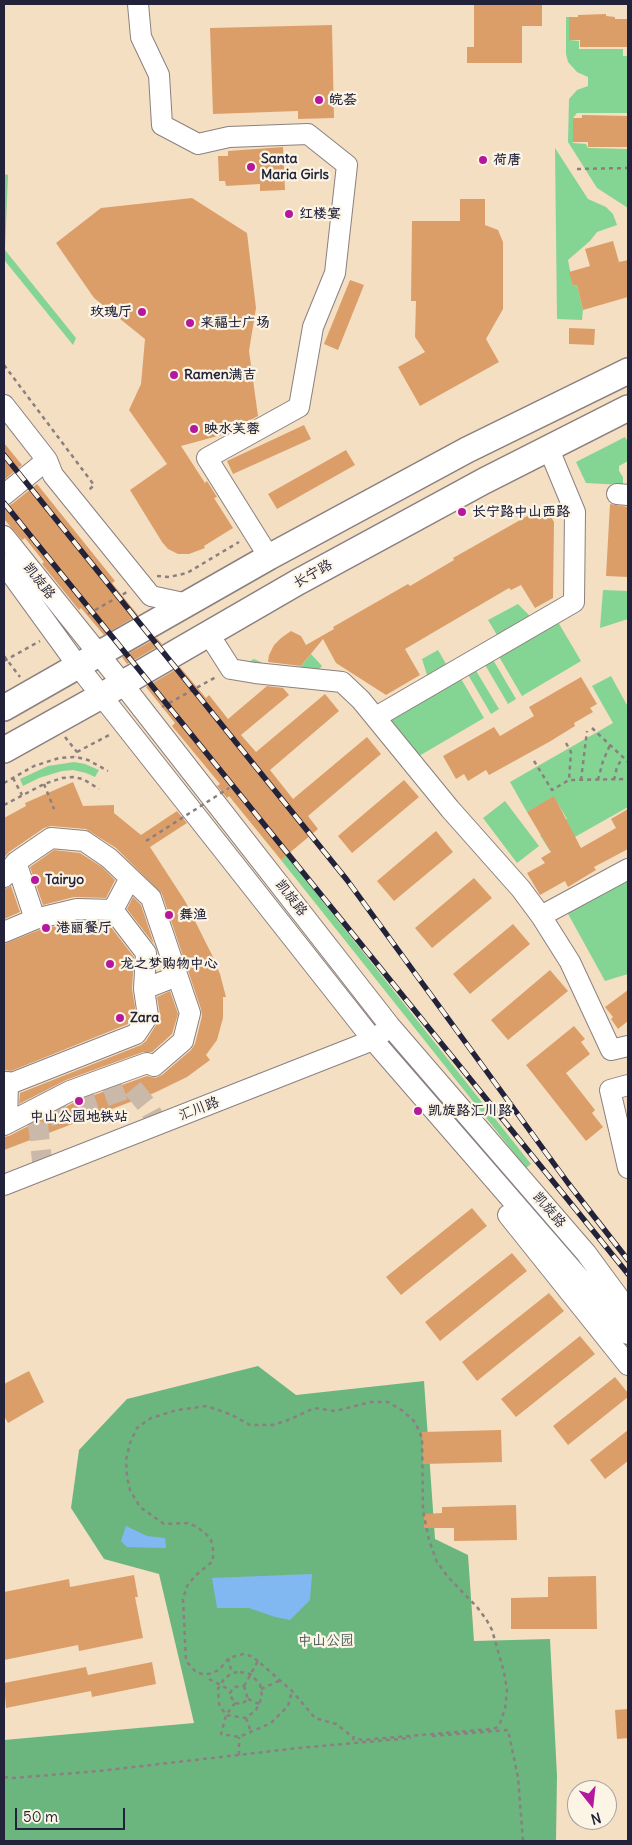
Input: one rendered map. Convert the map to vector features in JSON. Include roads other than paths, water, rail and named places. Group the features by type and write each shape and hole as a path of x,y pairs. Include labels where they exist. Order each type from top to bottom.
{"main road":[{"path":"4,708 270,557 467,450 628,372"},
{"name":"长宁路","path":"4,750 298,582 548,447 628,408"}],"street":[{"path":"138,4 142,37 159,75 162,125 198,144 229,137 308,134 346,165 335,273 313,327 299,407 207,458 270,557"},
{"path":"4,405 48,460 53,475 151,596 188,604"},
{"path":"376,717 574,602 575,512 548,447"},
{"path":"4,495 48,460"},
{"name":"凯旋路","path":"4,536 88,660 101,696 373,1040 628,1334"},
{"name":"凯旋路","path":"4,564 88,660 122,683 390,1026 586,1253 628,1297"},
{"path":"208,633 232,669 342,682 376,717 450,809 509,876 541,916 570,962 611,1050 628,1046"},
{"path":"35,920 10,869 51,838 84,841 109,858 151,898 190,1014 182,1041 154,1066"},
{"path":"541,916 628,869"},
{"path":"113,910 130,878"},
{"path":"4,932 35,920 77,909 113,910"},
{"path":"113,910 146,953 144,989 148,1016 136,1034 12,1082 6,1082 5,1124 70,1091 147,1063 154,1066"},
{"path":"144,989 177,976"},
{"name":"汇川路","path":"4,1185 373,1040 390,1026"},
{"path":"128,1037 154,1066"},
{"name":"凯旋路","path":"389,1058 423,1109 628,1365"},
{"path":"628,1086 610,1090 628,1168"},
{"name":"凯旋路","path":"586,1253 628,1310"}],"water":[{"path":"126,1526 147,1536 165,1538 166,1548 127,1547 121,1541"},
{"path":"312,1574 310,1600 290,1620 249,1608 217,1608 212,1578"}],"tunnel":[{"path":"43,1170 38,1124 40,1120 132,1087 149,1108 158,1125"}],"railway":[{"path":"4,455 347,880 568,1183 628,1260"},
{"path":"4,503 628,1274"}],"place":[{"name":"皖荟","path":"319,100"},
{"name":"荷唐","path":"483,160"},
{"name":"Santa Maria Girls","path":"251,167"},
{"name":"红楼宴","path":"289,214"},
{"name":"玫瑰厅","path":"142,312"},
{"name":"来福士广场","path":"190,323"},
{"name":"Ramen满吉","path":"174,375"},
{"name":"映水芙蓉","path":"194,429"},
{"name":"长宁路中山西路","path":"462,512"},
{"name":"Tairyo","path":"35,880"},
{"name":"舞渔","path":"169,915"},
{"name":"港丽餐厅","path":"46,928"},
{"name":"龙之梦购物中心","path":"110,964"},
{"name":"Zara","path":"120,1018"},
{"name":"中山公园地铁站","path":"79,1101"},
{"name":"凯旋路汇川路","path":"418,1111"}],"park label":[{"name":"中山公园","path":"326,1641"}]}
